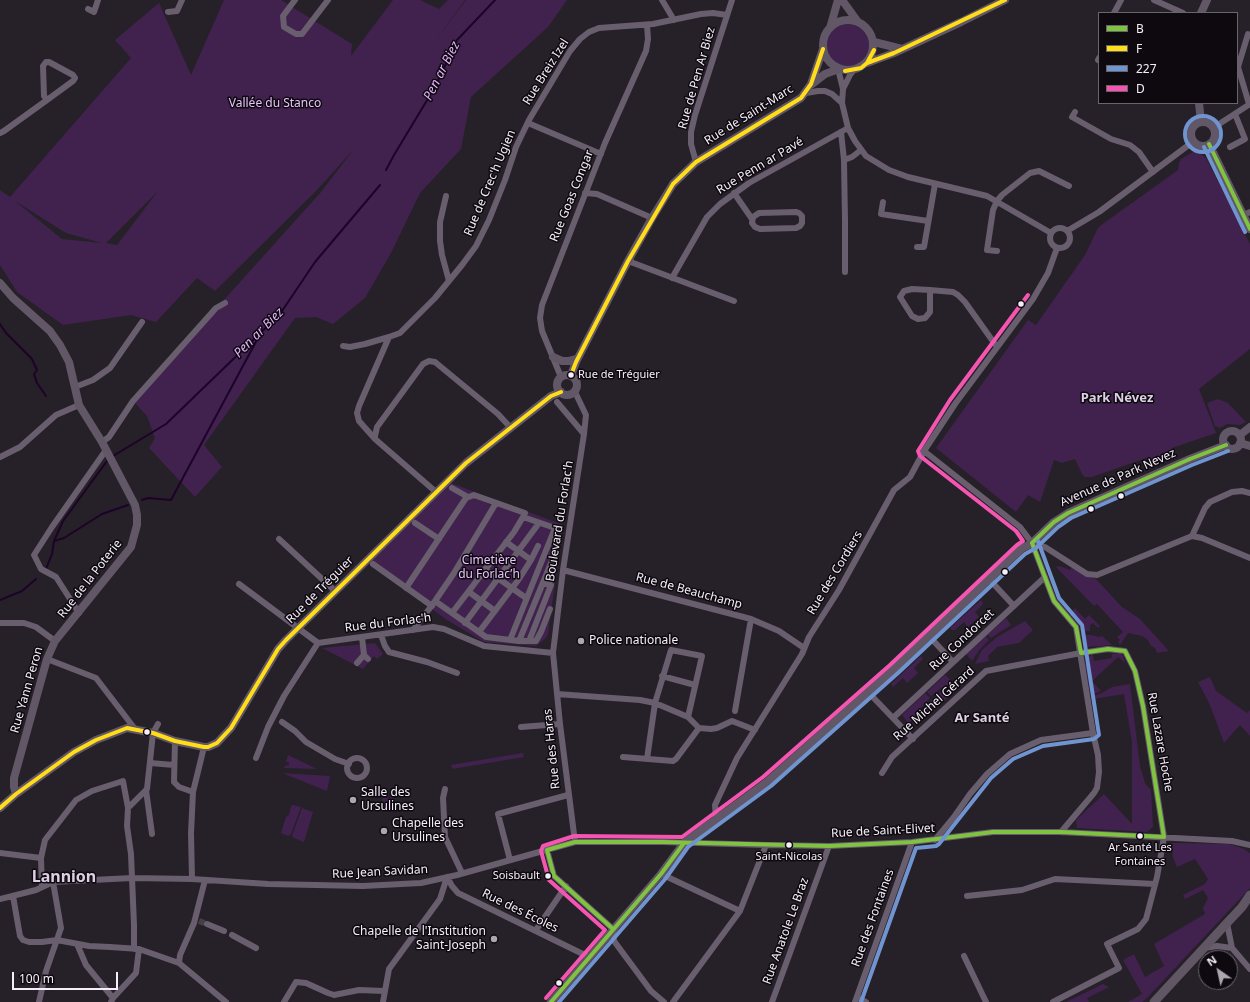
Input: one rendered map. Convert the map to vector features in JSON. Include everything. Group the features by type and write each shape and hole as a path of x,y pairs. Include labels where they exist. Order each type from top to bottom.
{"main road":[{"path":"830,28 836,23 850,20 864,25 869,30 874,42 874,50 867,63 861,68 845,71 833,66 828,61 823,49 823,41 830,28 838,0"},
{"path":"842,0 858,22"},
{"path":"867,63 890,55 1005,0"},
{"path":"1201,12 1207,0"},
{"path":"874,42 902,49"},
{"name":"Rue de Saint-Marc","path":"696,162 793,104 806,92 811,84 823,49"},
{"name":"Rue de Saint-Marc","path":"811,84 825,74 839,69"},
{"path":"1199,104 1201,122"},
{"path":"1201,122 1209,124 1213,128 1214,137 1209,144 1201,145 1194,140 1192,131 1195,125 1201,122"},
{"path":"1209,144 1247,214 1250,229"},
{"path":"571,375 577,359 652,218 673,184 696,162"},
{"path":"0,283 13,298 50,331 60,345 68,362 79,405 106,450"},
{"path":"553,357 562,361 577,359"},
{"path":"571,375 577,384 575,392 567,395 561,392 557,384 561,377 571,375"},
{"name":"Rue de Tréguier","path":"204,747 213,746 227,734 278,649 298,628 466,463 551,396 561,392"},
{"path":"1250,427 1240,439 1239,446 1228,448 1224,444 1223,438 1226,433 1236,431 1240,439 1250,446"},
{"name":"Avenue de Park Nevez","path":"551,1002 661,874 684,843 768,782 929,636 1021,549 1032,543 1054,522 1068,513 1183,462 1226,446"},
{"name":"Rue de la Poterie","path":"55,641 132,547 137,525 135,505 106,450"},
{"name":"Rue Yann Peron","path":"16,794 14,778 47,659 55,641"},
{"path":"0,808 16,794 74,752 96,740 133,726 174,741 204,747"},
{"path":"1202,950 1246,904 1250,895"},
{"path":"1154,1002 1198,954"}],"street":[{"path":"88,9 94,12 98,0"},
{"path":"168,12 177,11 182,0"},
{"path":"295,0 283,16 284,27 296,34 302,34 328,0"},
{"path":"662,0 674,20"},
{"name":"Rue de Pen Ar Biez","path":"696,162 691,144 691,132 695,115 732,0"},
{"path":"1115,12 1121,0"},
{"path":"1154,0 1181,12"},
{"name":"Rue Breiz Izel","path":"528,123 570,51 580,39 589,32 599,28 647,25 701,14 713,13 727,15"},
{"name":"Rue Goas Congar","path":"561,377 542,331 540,318 542,305 585,193 646,51 648,39 647,25"},
{"path":"1213,128 1249,104 1238,67 1248,34"},
{"path":"0,133 47,100 73,81 75,78 73,75 49,62 46,62 43,66 44,96 47,100"},
{"path":"839,69 843,89 842,103 848,128 866,156 889,170 935,184 986,196 1051,233"},
{"path":"843,89 854,70"},
{"path":"806,92 825,91 832,94 842,103"},
{"path":"1075,112 1072,117 1111,139 1130,145 1139,152 1153,172"},
{"path":"1230,147 1248,138 1235,114"},
{"path":"528,123 601,154"},
{"name":"Rue de Crec'h Ugien","path":"343,346 354,347 400,333 435,298 476,246 489,220 516,148 528,123"},
{"name":"Rue Penn ar Pavé","path":"672,278 707,217 720,204 734,193 848,128"},
{"path":"841,132 844,160 845,272"},
{"path":"1067,231 1070,239 1068,245 1063,248 1057,248 1052,245 1050,242 1051,233 1058,228 1067,231 1099,212 1194,140"},
{"path":"844,160 852,157 861,150"},
{"path":"998,251 987,250 993,210 997,201 1002,195 1030,173 1039,171 1069,186"},
{"path":"918,247 924,247 935,184"},
{"path":"585,193 597,194 652,218"},
{"path":"734,193 752,219 754,225 760,229 796,228 802,223 802,216 796,212 759,213 754,215 752,219"},
{"path":"446,196 440,222 440,241 449,281"},
{"path":"883,202 880,214 928,221"},
{"name":"Rue des Cordiers","path":"716,819 715,805 737,758 802,654 809,637 839,590 894,490 910,477 924,451 955,404 1041,286 1048,273 1057,248"},
{"path":"628,261 734,301"},
{"path":"930,290 930,312 925,318 918,319 912,316 900,297 904,291 912,289 930,290 953,292 958,295 997,347"},
{"path":"102,442 109,437 133,401 216,308 226,304"},
{"path":"75,386 93,380 110,368 142,322"},
{"path":"389,337 359,406 357,413 359,421 375,439 436,492"},
{"path":"375,439 377,427 423,364 429,361 436,362 498,414 510,427"},
{"path":"575,392 586,415 584,434"},
{"name":"Boulevard du Forlac'h","path":"553,653 563,570 584,434 557,402"},
{"path":"0,457 20,447 56,415 79,405"},
{"path":"79,613 56,577 41,569 34,555 106,450"},
{"path":"924,451 1020,528 1032,543 1054,601 1076,627 1093,733 1098,755 1099,772 1097,788 1094,793 1061,832"},
{"path":"452,488 468,497"},
{"path":"1192,536 1205,508 1213,500 1239,491 1250,493"},
{"path":"406,588 466,498 474,495 525,513 506,542 452,613"},
{"path":"413,630 454,573 496,503"},
{"path":"510,640 555,528 523,517"},
{"path":"415,523 439,539"},
{"path":"465,622 519,552 539,523"},
{"path":"1032,543 1044,547 1087,574 1097,575 1192,536 1202,538 1250,558"},
{"path":"279,539 335,592"},
{"path":"506,542 532,560"},
{"path":"479,632 532,560 538,546"},
{"path":"519,641 556,551"},
{"path":"373,564 406,588 452,613 486,637 519,641 536,641 550,609"},
{"path":"485,569 526,598"},
{"name":"Rue de Beauchamp","path":"563,570 751,619 779,631 804,648"},
{"name":"Rue Condorcet","path":"893,718 1045,577"},
{"path":"989,579 1014,606"},
{"path":"529,641 551,585 543,583"},
{"path":"239,584 318,643 284,696 256,758"},
{"path":"469,592 495,611"},
{"path":"735,711 751,619"},
{"path":"0,623 24,623 36,627 55,641"},
{"name":"Rue du Forlac'h","path":"318,643 432,627 444,629 484,646 553,653"},
{"path":"381,635 389,652 427,662 457,673"},
{"path":"929,636 953,662"},
{"path":"357,663 366,657 362,637"},
{"name":"Rue Lazare Hoche","path":"1081,653 1108,649 1125,651 1135,671 1143,706 1164,837"},
{"path":"647,759 655,703 670,650 702,656 688,717"},
{"name":"Rue des Haras","path":"553,653 568,795 575,842"},
{"name":"Rue Michel Gérard","path":"882,773 892,757 986,672 1081,653"},
{"path":"47,659 96,678 133,726"},
{"path":"662,676 695,685"},
{"path":"868,692 912,739"},
{"path":"558,694 625,698 655,703 688,717 699,728 717,728 732,721 755,730"},
{"path":"282,722 295,731 306,742 335,759 349,764"},
{"path":"128,808 148,789 153,733 158,724"},
{"path":"522,727 560,724"},
{"path":"622,757 673,762 699,728"},
{"path":"934,840 987,774 1010,754 1041,740 1093,733"},
{"path":"174,741 174,782 179,787 193,792"},
{"path":"192,879 190,833 193,792 204,747"},
{"path":"150,763 174,765"},
{"path":"42,887 41,858 45,840 76,800 92,791 123,781 128,808 127,826 131,854 136,973 112,1000 86,965 77,944"},
{"path":"445,789 443,798 445,837 462,873"},
{"path":"146,790 152,834"},
{"path":"510,860 498,814 568,795"},
{"name":"Rue de Saint-Elivet","path":"575,842 663,842 829,846 912,842 993,832 1061,832 1232,840 1250,845"},
{"path":"1053,1002 1119,968 1107,944 1138,930 1146,919 1155,884 1164,837"},
{"name":"Rue Jean Savidan","path":"53,882 132,878 192,879 268,884 363,886 421,883 575,842"},
{"name":"Rue des Fontaines","path":"856,999 912,842"},
{"path":"673,1002 740,912 766,845"},
{"name":"Rue Anatole Le Braz","path":"772,1002 829,846"},
{"path":"547,850 554,876 613,929 614,941 652,991 664,1002"},
{"path":"0,853 41,858"},
{"path":"661,874 740,912"},
{"path":"383,1002 389,969 440,899 447,877"},
{"name":"Rue des Écoles","path":"447,877 458,893 589,957"},
{"path":"967,896 1022,890 1055,879 1155,884"},
{"path":"179,963 180,955 197,920 205,880"},
{"path":"0,899 36,890 53,882 61,928 46,972 39,1002"},
{"path":"536,930 566,886"},
{"path":"13,896 20,936 23,940 29,942 57,940 77,944 136,949 179,963 226,1002"},
{"path":"1228,923 1232,948 1250,969"},
{"path":"207,924 224,931"},
{"path":"232,935 256,948"},
{"path":"1204,950 1217,946 1232,948"},
{"path":"964,956 986,1002"},
{"path":"284,1002 296,982 306,983 334,995 359,990 384,991"},
{"path":"856,999 866,1002"}],"green space":[{"name":"Vallée du Stanco","path":"224,0 281,0 352,44 351,56 393,0 420,0 439,9 448,0 465,0 432,45 466,0 567,0 548,27 471,97 461,149 420,193 391,253 365,298 333,324 316,317 295,318 204,445 222,467 195,497 149,448 155,438 147,416 133,401 321,192 354,149 317,190 215,291 197,278 156,322 131,315 63,325 17,292 0,265 0,190 10,197 131,58 115,40 159,3 191,75","holes":["158,191 117,245 106,243","15,201 66,233 102,243 62,239"]},
{"path":"844,24 852,24 863,30 869,41 869,49 863,60 852,66 844,66 833,60 827,49 827,41 833,30"},
{"path":"1193,152 1198,152 1206,158 1250,244 1250,349 1199,389 1216,433 1172,448 1173,451 1151,460 1149,457 1092,477 1085,477 1082,474 1075,459 1062,463 1054,460 1040,502 1028,495 1016,512 936,448 1028,320 1036,325 1085,255 1098,228 1178,170 1181,159"},
{"path":"1218,399 1228,403 1246,422 1240,425 1227,424 1220,428 1215,426 1207,403"},
{"name":"Cimetière du Forlac’h","path":"451,483 563,525 548,634 546,638 536,646 484,642 447,620 369,564"},
{"path":"1059,566 1070,570 1072,567 1086,576 1096,579 1122,607 1140,619 1169,651 1157,653 1155,648 1151,646 1148,640 1142,636 1128,633 1120,645 1118,642 1120,640 1117,637 1123,632 1097,604 1094,606 1056,567"},
{"path":"981,600 983,604 975,612 979,617 968,627 964,622 955,630 950,628"},
{"path":"1075,608 1085,619 1089,615 1100,626 1098,628 1093,623 1090,625 1090,631 1083,631 1082,625 1072,614 1072,611"},
{"path":"1006,618 1011,625 991,638 987,635"},
{"path":"1025,621 1033,630 1019,643 997,647 988,656 989,661 975,664 982,650 997,637"},
{"path":"1084,635 1102,636 1112,645 1086,647 1084,646"},
{"path":"986,636 989,640 980,649 972,661 966,654"},
{"path":"375,643 383,654 377,659 374,656 363,669 322,648"},
{"path":"1121,653 1125,663 1118,657 1092,681 1101,691 1093,694 1090,692 1085,666 1087,657 1093,655 1094,661 1112,658 1112,654"},
{"path":"921,656 923,659 914,668 918,673 907,683 903,678 893,687 891,684"},
{"path":"945,675 953,682 941,688 931,696 927,692"},
{"path":"1210,677 1216,691 1247,713 1250,710 1250,736 1240,725 1224,743 1210,705 1198,682"},
{"path":"1130,684 1140,766 1145,783 1151,790 1153,827 1147,832 1077,828 1076,820 1104,794 1132,824 1132,742 1124,694 1093,699 1093,696 1112,687"},
{"path":"954,685 951,694 940,705 933,698 940,692"},
{"path":"925,693 930,698 909,724 902,715"},
{"path":"932,699 938,706 929,715 926,713 912,726 919,714"},
{"path":"523,753 524,757 452,769 451,765"},
{"path":"288,755 317,769 284,768 285,766 289,765 289,762 286,762"},
{"path":"282,773 330,776 327,791"},
{"path":"382,798 394,798 394,812 382,811"},
{"path":"291,806 301,807 291,834 288,836 281,833 286,817 289,815"},
{"path":"302,808 313,812 304,842 292,836"},
{"path":"1172,843 1229,844 1244,849 1250,853 1250,888 1147,998 1142,1002 1128,1002 1142,994 1123,960 1134,954 1145,977 1164,966 1154,944 1205,914 1203,908 1208,898 1203,890 1185,899 1183,895 1205,884 1208,879 1195,859 1177,867 1173,857"},
{"path":"1103,984 1109,987 1087,998 1089,1002 1066,1002"}],"waterway":[{"name":"Pen ar Biez","path":"386,170 435,87 457,40 495,0"},
{"name":"Pen ar Biez","path":"113,456 166,424 280,314 315,262 380,185"},
{"path":"0,324 6,333 32,359 37,370 34,374 37,383 46,396"},
{"path":"142,500 148,498 171,500 259,336"},
{"name":"Pen ar Biez","path":"46,569 52,554 54,541 63,521 107,461"},
{"path":"54,541 64,538 102,514 128,505"},
{"name":"Pen ar Biez","path":"0,600 22,591 36,579"}],"tunnel":[{"path":"199,921 207,924"}],"transit line":[{"name":"F","path":"867,63 894,53 1005,0"},
{"name":"F","path":"571,375 576,362 628,261 673,184 696,162 801,98 811,84 823,49"},
{"name":"F","path":"845,71 861,68 867,63 874,50"},
{"name":"227","path":"1203,116 1213,119 1218,124 1221,134 1218,144 1213,149 1203,152 1193,149 1188,144 1185,134 1188,124 1193,119 1203,116"},
{"name":"B","path":"1209,144 1250,229"},
{"name":"227","path":"1204,147 1245,232"},
{"name":"D","path":"546,998 605,930 549,880 541,851 543,846 574,836 682,837 763,777 890,665 1023,541 1016,531 920,456 918,451 950,400 1028,295"},
{"name":"F","path":"0,808 16,794 74,752 96,740 127,728 153,733 175,741 204,747 217,743 231,728 278,649 286,640 466,463 551,396 561,392"},
{"name":"B","path":"1032,543 1054,522 1068,513 1190,459 1226,445"},
{"name":"227","path":"559,1002 666,878 688,847 771,786 898,673 1025,554 1036,548 1058,527 1071,518 1192,465 1228,451"},
{"name":"227","path":"861,1002 916,848 936,846 939,844 991,778 1013,759 1043,746 1094,739 1099,735 1082,625 1059,598 1038,541"},
{"name":"B","path":"1032,543 1054,601 1076,627 1081,653"},
{"name":"B","path":"1081,653 1108,649 1125,651 1135,671 1143,706 1164,837"},
{"name":"B","path":"613,929 554,876 547,850 575,842 663,842 829,846 912,842 993,832 1061,832 1164,837"},
{"name":"B","path":"551,1002 661,874 684,843"}],"place":[{"name":"Rue de Tréguier","path":"571,375"},
{"name":"Police nationale","path":"581,641"},
{"name":"Salle des Ursulines","path":"353,800"},
{"name":"Chapelle des Ursulines","path":"384,831"},
{"name":"Ar Santé Les Fontaines","path":"1140,836"},
{"name":"Saint-Nicolas","path":"789,845"},
{"name":"Soisbault","path":"548,876"},
{"name":"Chapelle de l'Institution Saint-Joseph","path":"494,939"}],"district":[{"name":"Park Névez","path":"1117,398"},
{"name":"Ar Santé","path":"982,718"},
{"name":"Lannion","path":"64,877"}]}
